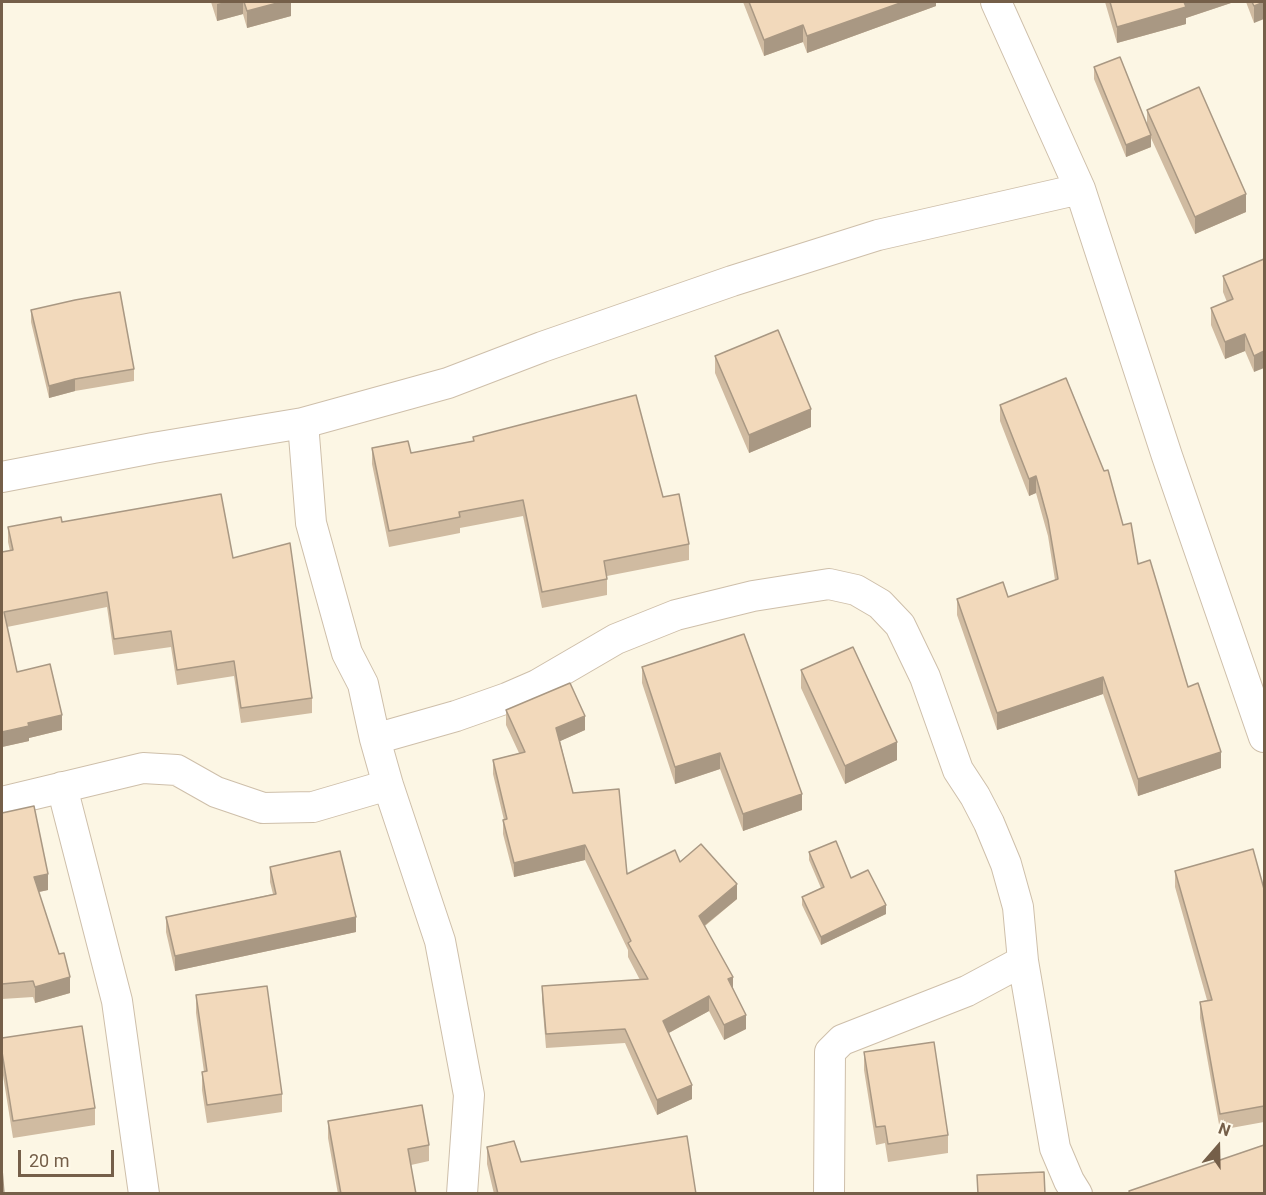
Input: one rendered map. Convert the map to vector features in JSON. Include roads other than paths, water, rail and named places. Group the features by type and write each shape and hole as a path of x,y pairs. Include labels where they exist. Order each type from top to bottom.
{"street":[{"path":"996,2 1080,189 1163,445 1264,737"},
{"path":"2,477 153,448 303,423 448,383 542,347 721,285 878,235 1080,189"},
{"path":"303,423 311,523 347,654 363,684 388,785 440,941 468,1095 462,1194"},
{"path":"375,739 456,716 507,698 537,685 616,639 676,615 753,596 829,585 856,590 880,604 900,626 925,676 958,770 989,823 1006,864 1018,907 1023,961 1055,1148 1077,1194"},
{"path":"2,802 143,768 177,770 216,792 263,808 313,807 388,785"},
{"path":"62,788 117,1001 144,1194"},
{"path":"829,1194 830,1052 842,1040 967,991 1023,961"}]}
